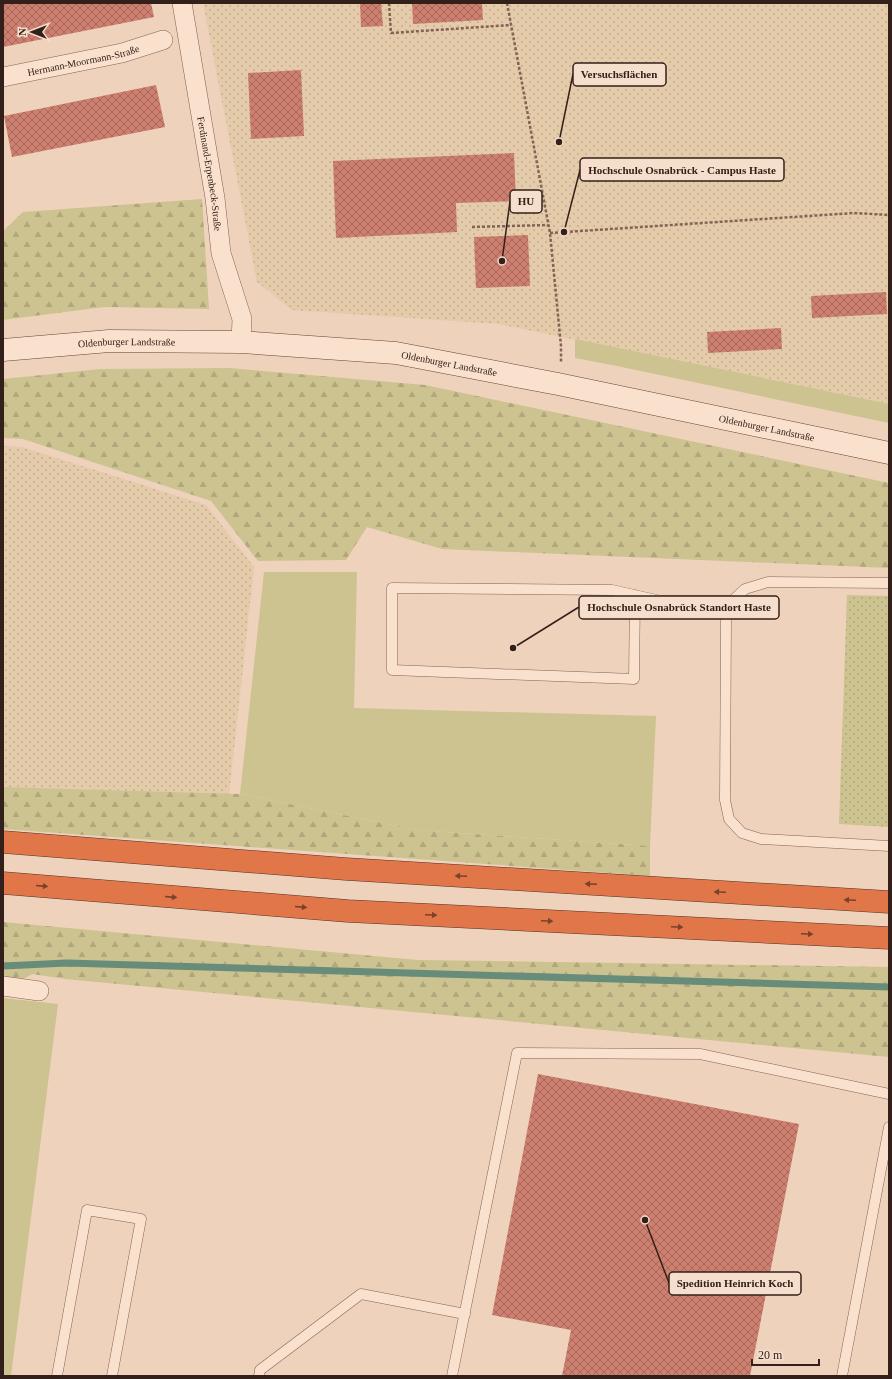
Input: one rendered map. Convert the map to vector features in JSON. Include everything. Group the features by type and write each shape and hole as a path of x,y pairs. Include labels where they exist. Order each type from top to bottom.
{"highway":[{"path":"3,842 346,869 889,902"},
{"path":"3,883 348,911 889,938"}],"street":[{"name":"Ferdinand-Erpenbeck-Straße","path":"182,3 215,198 222,253 242,319 241,342"},
{"name":"Hermann-Moormann-Straße","path":"3,77 122,53 162,40"},
{"name":"Oldenburger Landstraße","path":"3,350 109,341 241,342 396,353 558,384 889,453"},
{"path":"3,986 39,992"}],"lane":[{"path":"889,583 768,582 746,589 732,601 726,618 725,800 729,819 742,833 761,839 889,846"},
{"path":"635,596 634,679 392,670 392,588 612,590 661,601 732,601"},
{"path":"452,1376 517,1053 700,1054 889,1094"},
{"path":"842,1376 889,1127"},
{"path":"57,1376 87,1210 141,1219 112,1376"},
{"path":"259,1376 260,1370 361,1294 465,1314"}],"path":[{"path":"390,3 391,33 511,25"},
{"path":"507,3 550,233 561,346 558,384"},
{"path":"550,233 854,214 889,215"},
{"path":"472,227 548,225"}],"shaded area":[{"path":"203,3 889,3 889,404 498,324 292,310 257,282"},
{"path":"3,446 22,447 206,505 254,567 229,794 3,787"}],"green space":[{"path":"202,199 209,309 104,307 3,320 3,231 23,212"},
{"path":"575,339 889,404 889,423 575,358"},
{"path":"229,368 425,385 889,483 889,568 442,549 367,527 346,560 258,561 211,501 23,439 3,438 3,379 100,369"},
{"path":"264,572 357,572 354,708 656,716 650,846 417,830 240,794"},
{"path":"847,595 889,596 889,827 839,824"},
{"path":"3,787 240,794 417,830 650,846 650,876 3,829"},
{"path":"3,922 418,960 889,967 889,1057 65,979 32,974 10,987 3,986"},
{"path":"3,998 58,1004 11,1376 3,1376"}],"building":[{"path":"3,3 151,3 154,17 3,47"},
{"path":"360,3 381,3 383,26 361,27"},
{"path":"412,3 482,3 483,20 413,24"},
{"path":"301,70 304,136 251,139 248,73"},
{"path":"156,85 165,127 12,157 4,116"},
{"path":"514,153 516,201 456,203 457,232 336,238 333,161"},
{"path":"528,235 530,286 476,288 474,237"},
{"path":"886,292 887,314 812,318 811,296"},
{"path":"781,328 782,349 708,353 707,332"},
{"path":"538,1074 799,1124 750,1376 562,1376 571,1330 492,1315"}],"waterway":[{"path":"3,966 67,963 889,987"}],"place":[{"name":"Versuchsflächen","path":"559,142"},
{"name":"Hochschule Osnabrück - Campus Haste","path":"564,232"},
{"name":"HU","path":"502,261"},
{"name":"Hochschule Osnabrück Standort Haste","path":"513,648"},
{"name":"Spedition Heinrich Koch","path":"645,1220"}]}
